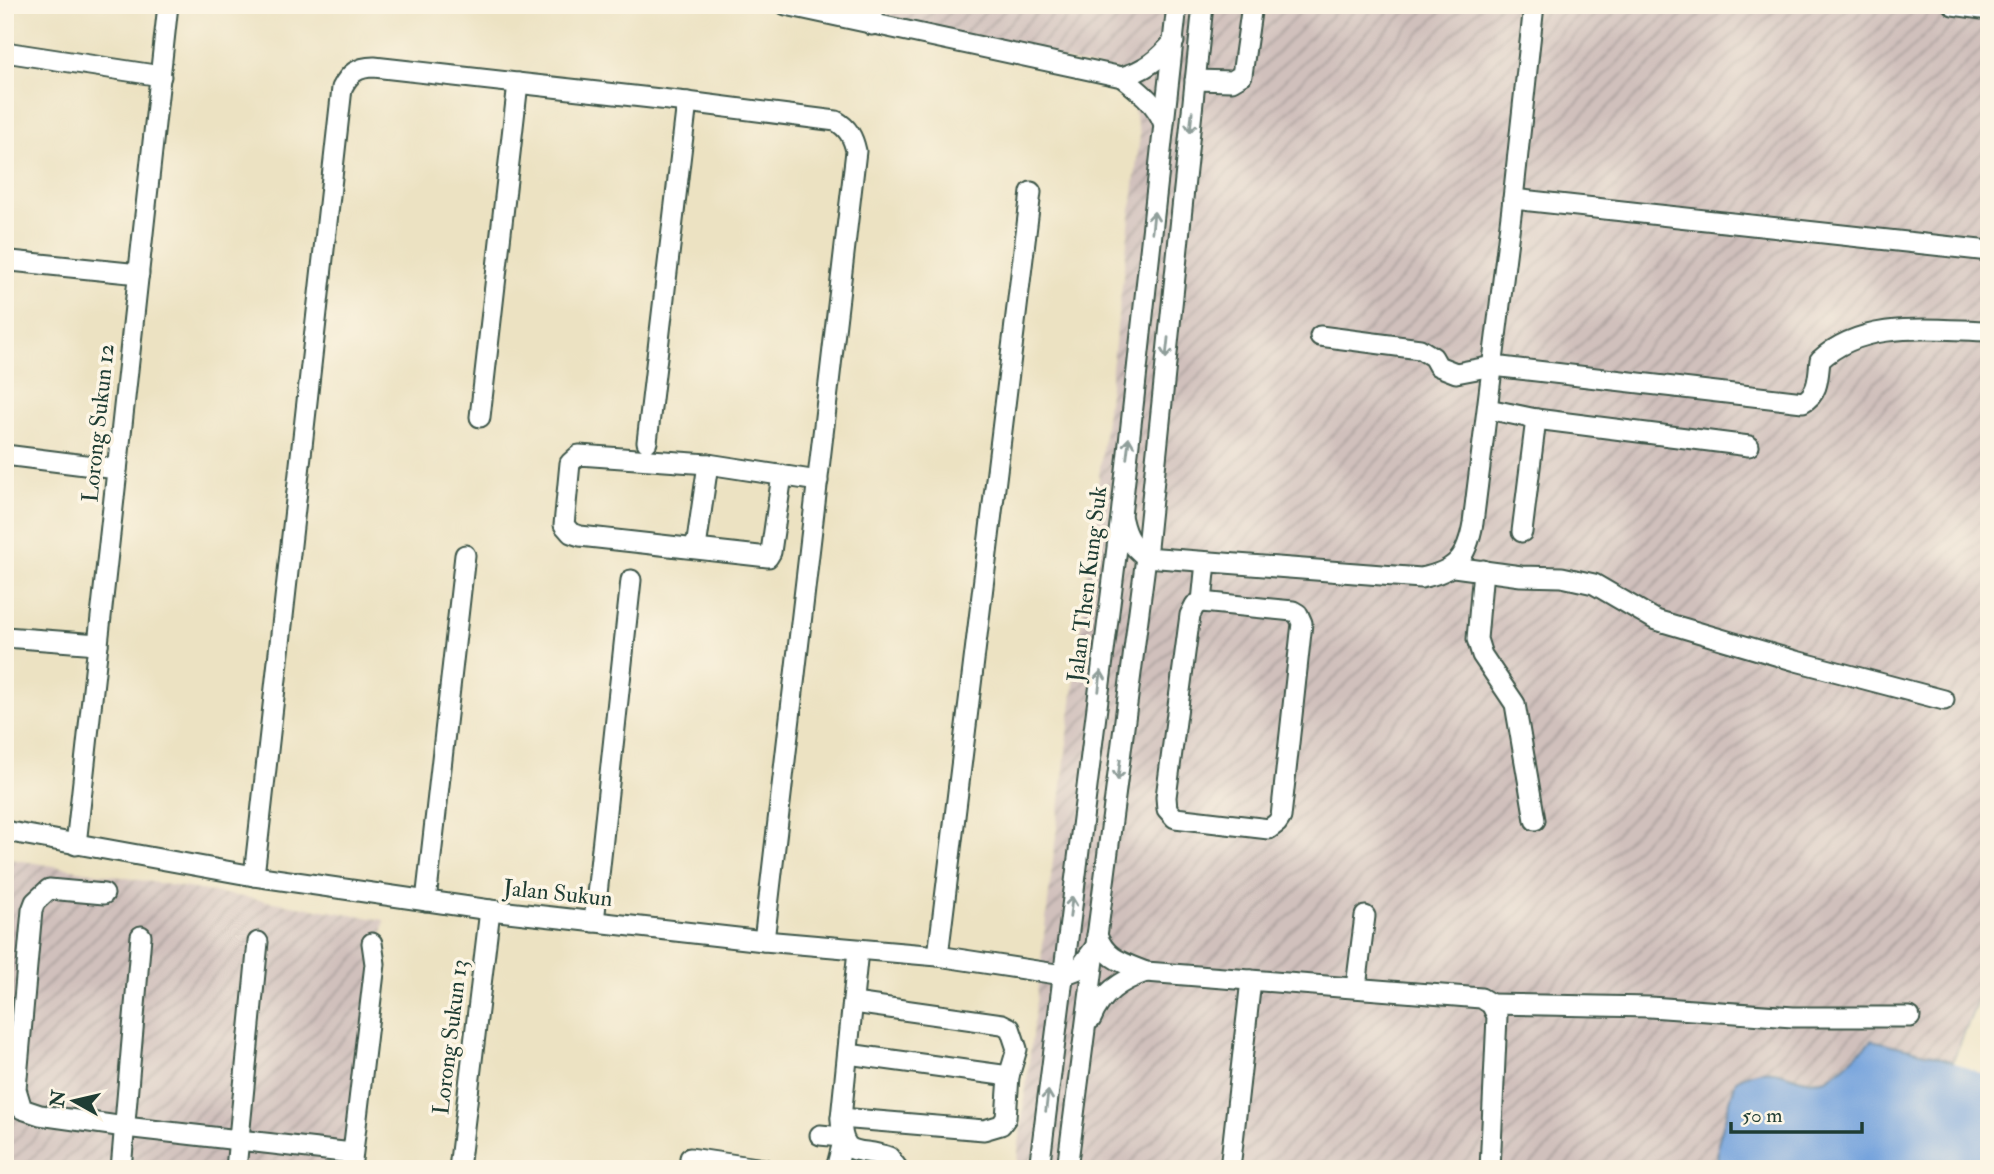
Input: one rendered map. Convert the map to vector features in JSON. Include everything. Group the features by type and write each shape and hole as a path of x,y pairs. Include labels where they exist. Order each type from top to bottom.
{"street":[{"name":"Lorong Sukun 12","path":"76,845 168,5"},
{"path":"786,5 873,15 1122,77 1149,99 1158,109 1163,122"},
{"name":"Jalan Then Kung Suk","path":"1039,1169 1121,516 1177,5"},
{"path":"1067,1169 1146,557 1203,5"},
{"path":"1195,80 1232,81 1242,75 1252,5"},
{"path":"1121,516 1126,537 1132,546 1146,557 1421,578 1440,574 1454,567 1471,536 1513,200 1534,5"},
{"path":"1953,5 1989,10"},
{"path":"1122,77 1144,70 1162,57 1174,41"},
{"path":"5,52 161,76"},
{"path":"254,876 342,88 352,73 365,67 687,102 835,121 844,126 855,144 856,151 764,941"},
{"path":"480,417 518,83"},
{"path":"647,442 687,102"},
{"path":"938,956 1031,192"},
{"path":"1513,200 1989,251"},
{"path":"12,261 139,274"},
{"path":"1320,336 1420,349 1433,357 1438,366 1457,373 1493,366 1803,402 1811,398 1816,388 1820,360 1855,337 1904,329 1989,331"},
{"path":"1488,409 1536,419 1749,446"},
{"path":"1522,532 1536,419"},
{"path":"782,475 771,552 768,557 580,536 571,533 564,524 570,463 576,456 583,454 708,464 782,475 818,481"},
{"path":"5,455 117,469"},
{"path":"696,548 708,464"},
{"path":"426,901 465,555"},
{"path":"1109,607 1134,569 1146,557"},
{"path":"1202,602 1206,562"},
{"path":"1454,567 1521,576 1562,577 1594,584 1656,620 1944,700"},
{"path":"1483,570 1477,639 1482,655 1515,704 1535,820"},
{"path":"594,922 631,580"},
{"path":"1202,602 1293,611 1301,617 1281,817 1269,829 1175,818 1167,809 1166,797 1190,615 1195,605 1202,602"},
{"path":"5,637 98,644"},
{"name":"Jalan Sukun","path":"5,831 254,876 490,910 764,941 938,956 1063,975"},
{"path":"104,894 49,889 35,902 32,910 16,1089 22,1109 30,1112 125,1127 239,1139 351,1161 375,964 372,943"},
{"name":"Lorong Sukun 13","path":"458,1169 490,910"},
{"path":"1356,987 1365,916"},
{"path":"121,1169 141,936"},
{"path":"1097,940 1102,949 1121,962 1146,972 1466,995 1481,998 1491,1004 1650,1007 1793,1017 1910,1017"},
{"path":"1063,975 1079,969 1097,940"},
{"path":"236,1169 258,942"},
{"path":"836,1169 842,1132 858,950"},
{"path":"1085,1032 1096,1007 1109,991 1125,979 1146,972"},
{"path":"1230,1169 1251,980"},
{"path":"820,1135 842,1132 984,1130 1001,1125 1006,1118 1009,1076 1017,1049 1010,1028 1002,1024 854,1003"},
{"path":"1490,1169 1497,1030 1497,1016 1491,1004"},
{"path":"848,1054 1009,1076"},
{"path":"842,1132 855,1150 889,1157 898,1169"},
{"path":"690,1158 764,1169"}],"shaded area":[{"path":"800,5 1989,5 1989,974 1953,1062 1872,1040 1827,1079 1807,1079 1772,1069 1718,1143 1717,1169 1016,1169 1140,135 1125,73"},
{"path":"5,858 384,920 359,1169 15,1169 5,1139"}],"water":[{"path":"1989,974 1989,1169 1717,1169 1718,1143 1736,1080 1763,1071 1774,1071 1814,1081 1826,1079 1872,1040 1953,1062"}],"pier":[{"path":"1989,974 1989,1077 1953,1062"}]}
